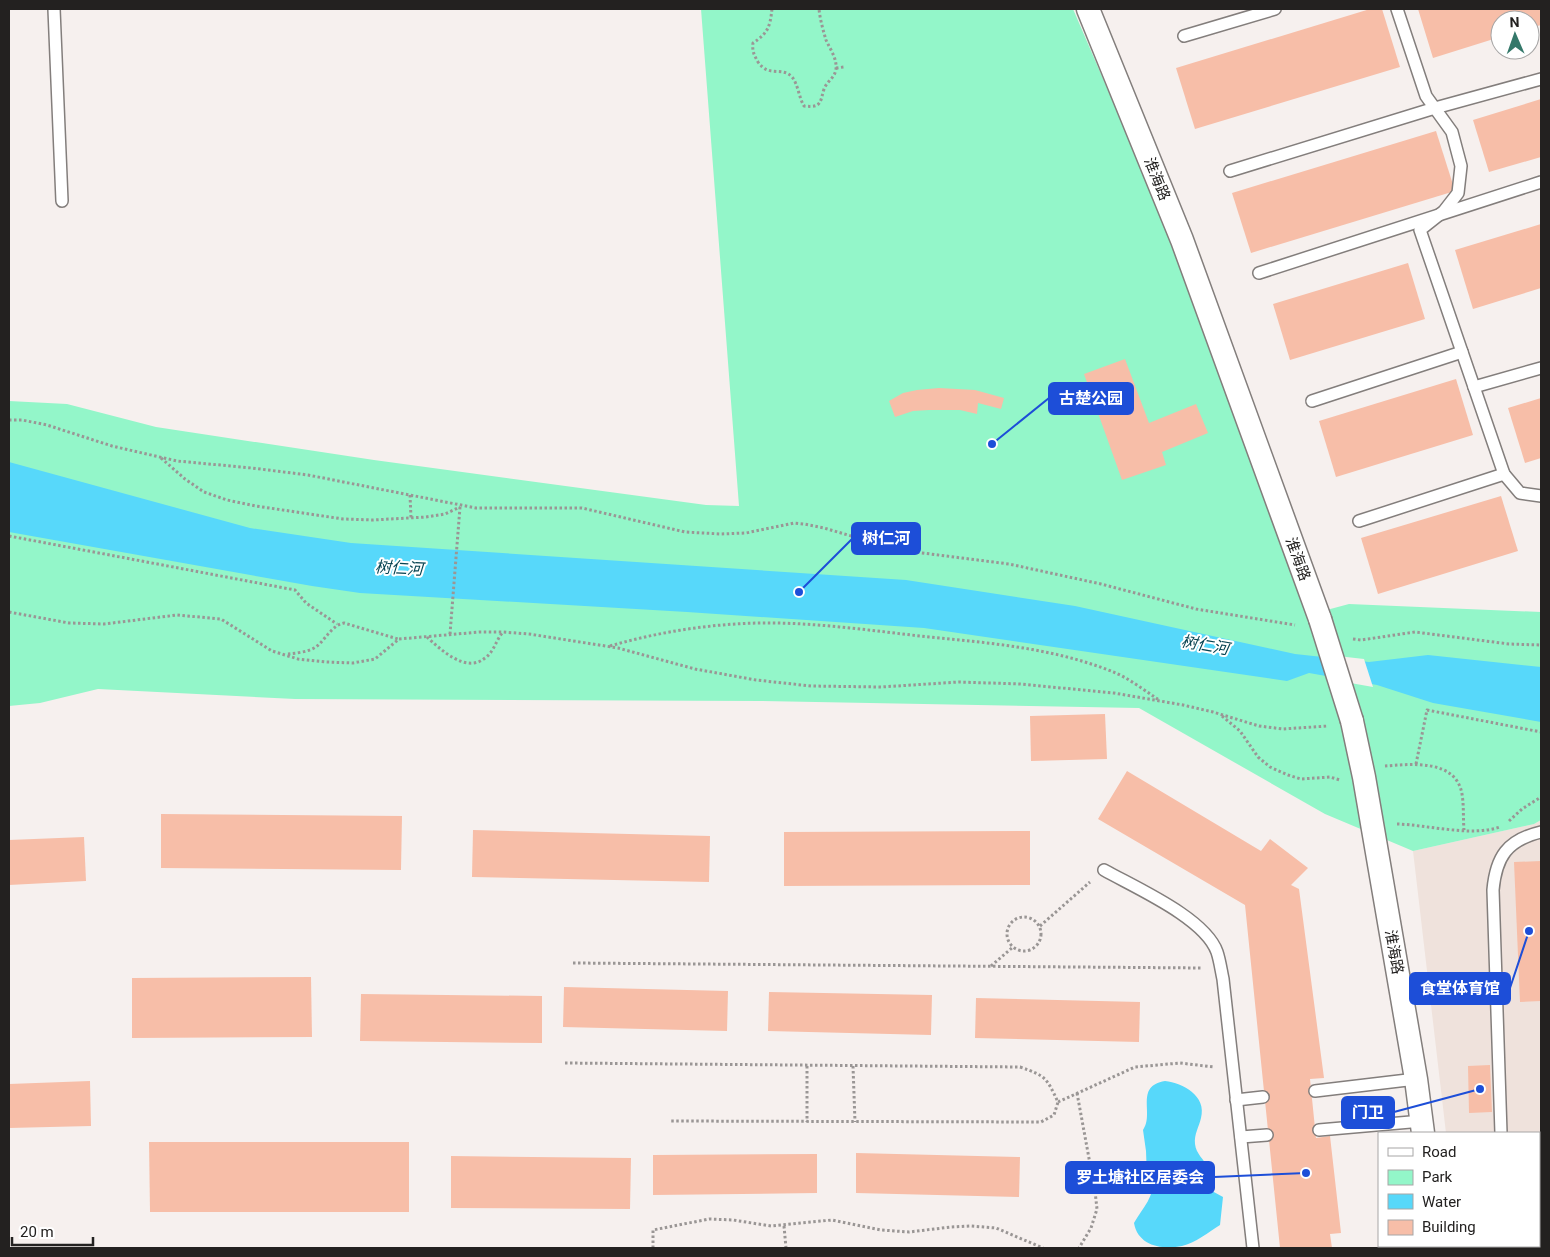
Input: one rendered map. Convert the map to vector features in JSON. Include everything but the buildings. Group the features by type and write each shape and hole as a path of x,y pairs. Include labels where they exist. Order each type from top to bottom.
{"street":[{"name":"淮海路","path":"1088,9 1182,240 1310,622 1353,723 1364,774 1416,1079 1422,1127"}],"lane":[{"path":"54,9 62,201"},
{"path":"1184,36 1275,9"},
{"path":"1397,9 1426,96 1452,132 1461,166 1458,193 1439,215 1420,230 1504,474 1520,493 1541,496"},
{"path":"1230,170 1436,108 1541,79"},
{"path":"1259,274 1541,182"},
{"path":"1312,401 1462,352"},
{"path":"1474,387 1541,368"},
{"path":"1359,521 1504,474"},
{"path":"1501,1132 1494,874 1499,859 1516,841 1541,832"},
{"path":"1104,870 1179,912 1204,931 1217,951 1223,978 1253,1248"},
{"path":"1314,1091 1416,1079"},
{"path":"1236,1100 1263,1097"},
{"path":"1319,1130 1422,1127"},
{"path":"1241,1137 1267,1135"}],"path":[{"path":"772,9 771,21 767,32 753,43 752,51 762,68 769,72 787,73 793,78 804,106 813,107 820,104 824,88 834,76 836,68 835,56 826,40 819,9"},
{"path":"836,68 844,67"},
{"path":"9,420 22,420 47,425 112,446 177,461 308,475 476,508 582,508 685,532 721,534 746,533 794,523 804,524 899,550 1009,564 1101,584 1196,609 1310,622"},
{"path":"160,457 185,479 204,492 227,500 256,506 343,519 411,518 445,514 460,507 450,634"},
{"path":"410,495 411,518"},
{"path":"9,536 295,590 306,603 338,624"},
{"path":"9,612 69,623 104,624 176,616 221,619 272,651 298,659 326,662 354,663 375,659 399,639"},
{"path":"285,655 314,648 338,624 344,623 399,639 450,634 503,632 529,634 607,647 695,669 756,680 811,686 880,687 959,682 1020,684 1161,701 1220,714 1259,726 1283,729 1353,723"},
{"path":"607,647 643,636 717,625 761,623 844,628 1022,646 1112,671 1161,701"},
{"path":"426,637 445,653 460,661 475,663 485,659 503,632"},
{"path":"1351,639 1361,640 1415,632 1509,644 1541,645"},
{"path":"1416,764 1427,710 1541,732"},
{"path":"1220,714 1240,731 1258,757 1270,767 1301,779 1330,777 1341,781 1364,774 1416,764 1443,768 1458,783 1462,794 1464,830"},
{"path":"1372,822 1464,830 1488,830 1500,828 1522,809 1541,797"},
{"path":"1040,926 1104,870"},
{"path":"1021,916 1032,918 1040,926 1041,937 1035,947 1024,951 1013,947 1007,938 1011,922 1021,916"},
{"path":"991,966 1013,947"},
{"path":"573,963 1220,968"},
{"path":"565,1063 1020,1068 1041,1074 1049,1084 1058,1102 1054,1115 1041,1122 669,1121"},
{"path":"1058,1102 1135,1067 1180,1063 1233,1070"},
{"path":"807,1066 807,1122"},
{"path":"853,1066 855,1122"},
{"path":"1077,1093 1097,1209 1091,1228 1079,1248"},
{"path":"653,1248 653,1230 709,1219 733,1220 771,1226 784,1226 816,1220 832,1220 881,1230 909,1232 971,1226 996,1228 1043,1248"},
{"path":"784,1226 786,1248"}],"shaded area":[{"path":"1541,820 1541,1248 1459,1248 1540,1247 1540,1132 1446,1132 1413,851 1534,824"}],"green space":[{"path":"701,9 1073,9 1188,276 1308,615 1349,604 1541,612 1541,820 1534,824 1413,851 1325,814 1139,708 761,701 295,699 98,689 40,703 9,706 9,401 67,404 156,427 374,460 706,505 739,506"}],"water":[{"path":"9,462 250,528 351,543 906,580 1075,606 1295,654 1369,662 1428,655 1541,667 1541,722 1433,703 1377,685 1309,673 1287,681 924,628 360,593 312,586 9,532"},
{"path":"1165,1081 1186,1088 1197,1097 1200,1103 1202,1110 1195,1144 1198,1154 1209,1170 1212,1191 1223,1197 1220,1225 1192,1242 1174,1247 1152,1245 1140,1237 1134,1223 1148,1202 1153,1185 1153,1178 1147,1178 1143,1130 1146,1124 1148,1094 1150,1089 1156,1084"}],"pier":[{"path":"1320,654 1364,659 1373,687 1328,679"}],"place":[{"name":"古楚公园","path":"992,444"},
{"name":"树仁河","path":"799,592"},
{"name":"食堂体育馆","path":"1529,931"},
{"name":"门卫","path":"1480,1089"},
{"name":"罗土塘社区居委会","path":"1306,1173"}]}
